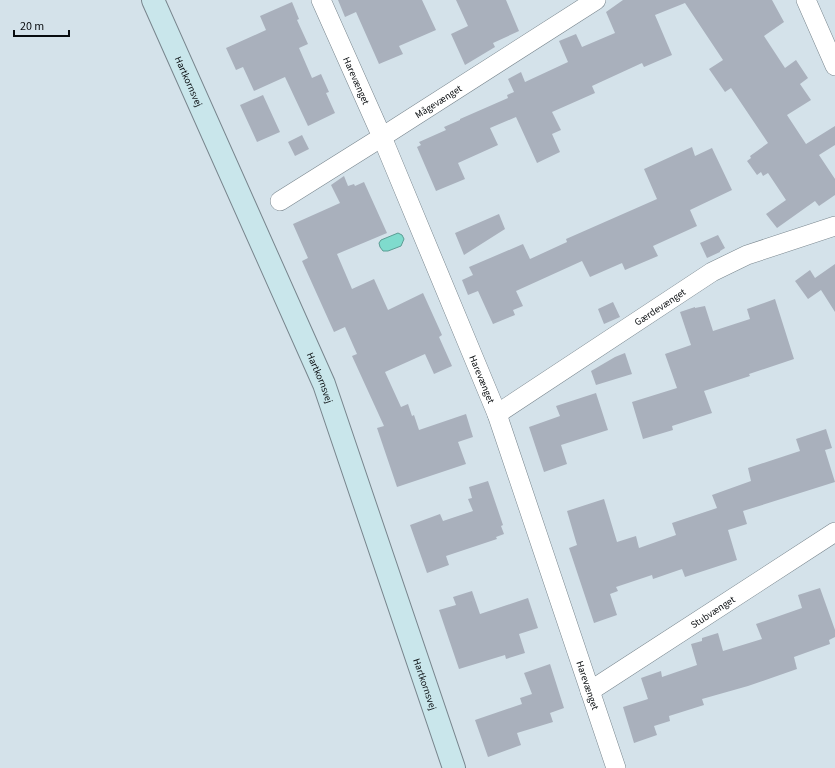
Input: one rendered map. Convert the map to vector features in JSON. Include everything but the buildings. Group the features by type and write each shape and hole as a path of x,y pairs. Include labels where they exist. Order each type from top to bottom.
{"street":[{"name":"Hartkornsvej","path":"154,0 324,384 454,768"},
{"name":"Harevænget","path":"321,0 382,137 497,414 616,768"},
{"name":"Mågevænget","path":"280,201 596,0"},
{"path":"806,0 835,66"},
{"name":"Gærdevænget","path":"497,414 712,272 747,254 835,226"},
{"name":"Stubvænget","path":"590,692 835,532"}],"shaded area":[{"path":"398,233 402,235 404,239 401,246 388,251 383,251 379,243 381,240"}]}
